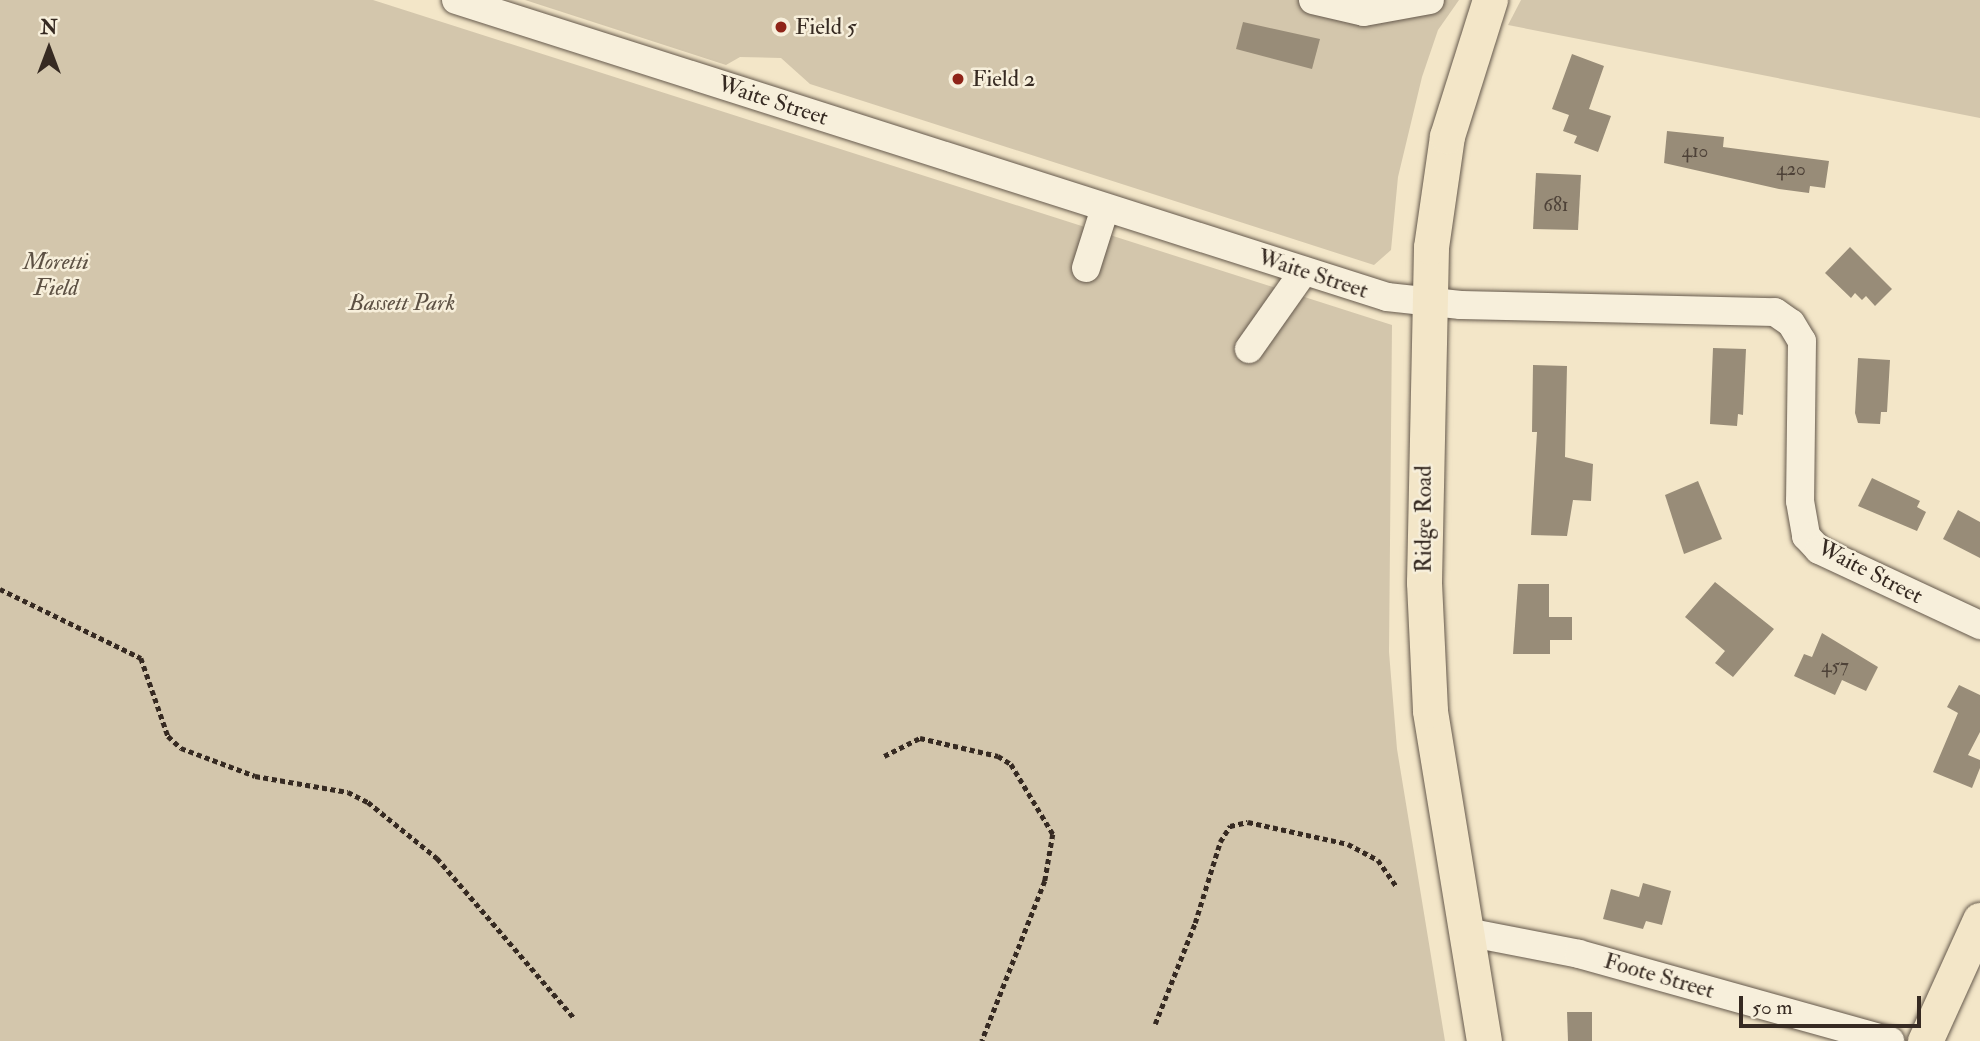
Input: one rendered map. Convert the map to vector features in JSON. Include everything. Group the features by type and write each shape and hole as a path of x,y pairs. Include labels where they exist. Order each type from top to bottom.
{"main road":[{"name":"Ridge Road","path":"1484,1041 1426,659 1428,302 1447,136 1490,0"},
{"path":"1925,1041 1980,920"}],"street":[{"name":"Waite Street","path":"456,0 1387,297 1428,302 1775,312 1802,341 1800,502 1806,536 1819,550 1980,625"},
{"path":"1313,0 1364,12 1430,0"},
{"path":"1086,268 1105,208"},
{"path":"1249,349 1304,271"},
{"name":"Foote Street","path":"1466,932 1579,954 1890,1041"}],"path":[{"path":"0,589 141,658 168,736 181,748 255,776 348,792 368,802 436,858 575,1018"},
{"path":"884,756 920,738 998,757 1012,764 1053,834 1045,881 982,1041"},
{"path":"1155,1024 1220,842 1230,826 1248,822 1348,844 1378,860 1397,887"}],"green space":[{"path":"0,0 373,0 1392,325 1389,652 1397,749 1445,1041 0,1041"},
{"path":"525,0 1459,0 1438,30 1422,77 1398,177 1391,250 1374,265 810,84 781,58 740,57 726,65"},
{"path":"1521,0 1980,0 1980,118 1508,25"}],"building":[{"path":"1243,22 1320,39 1312,69 1236,49"},
{"path":"1572,54 1604,66 1589,109 1611,116 1598,152 1574,143 1577,136 1563,131 1569,115 1552,109"},
{"path":"1667,131 1724,137 1723,147 1829,161 1825,188 1810,186 1809,193 1779,189 1664,163"},
{"path":"1536,173 1581,175 1578,230 1533,229"},
{"path":"1850,247 1892,289 1875,306 1866,296 1862,300 1855,293 1851,298 1825,273"},
{"path":"1713,348 1746,349 1743,415 1738,414 1737,426 1710,424"},
{"path":"1858,358 1890,360 1887,412 1881,412 1880,424 1858,423 1855,413"},
{"path":"1533,365 1567,366 1565,457 1593,464 1591,501 1573,500 1567,536 1531,535 1537,432 1532,432"},
{"path":"1872,478 1920,501 1917,507 1926,512 1917,531 1858,506"},
{"path":"1698,481 1722,539 1684,554 1665,495"},
{"path":"1958,510 1980,522 1980,558 1943,539"},
{"path":"1715,582 1774,629 1733,677 1715,663 1725,651 1685,617"},
{"path":"1518,584 1549,584 1549,617 1572,617 1572,640 1550,640 1550,654 1513,654"},
{"path":"1822,633 1878,667 1866,691 1842,680 1835,695 1794,676 1804,654 1812,657"},
{"path":"1959,685 1980,695 1980,732 1968,755 1980,760 1980,768 1972,788 1933,772 1958,713 1947,707"},
{"path":"1643,883 1671,891 1662,925 1646,921 1643,929 1603,919 1611,889 1639,897"},
{"path":"1567,1012 1592,1012 1592,1041 1568,1041"}],"place":[{"name":"Field 5","path":"781,27"},
{"name":"Field 2","path":"958,79"}],"park label":[{"name":"Moretti Field","path":"56,275"},
{"name":"Bassett Park","path":"402,303"}]}
